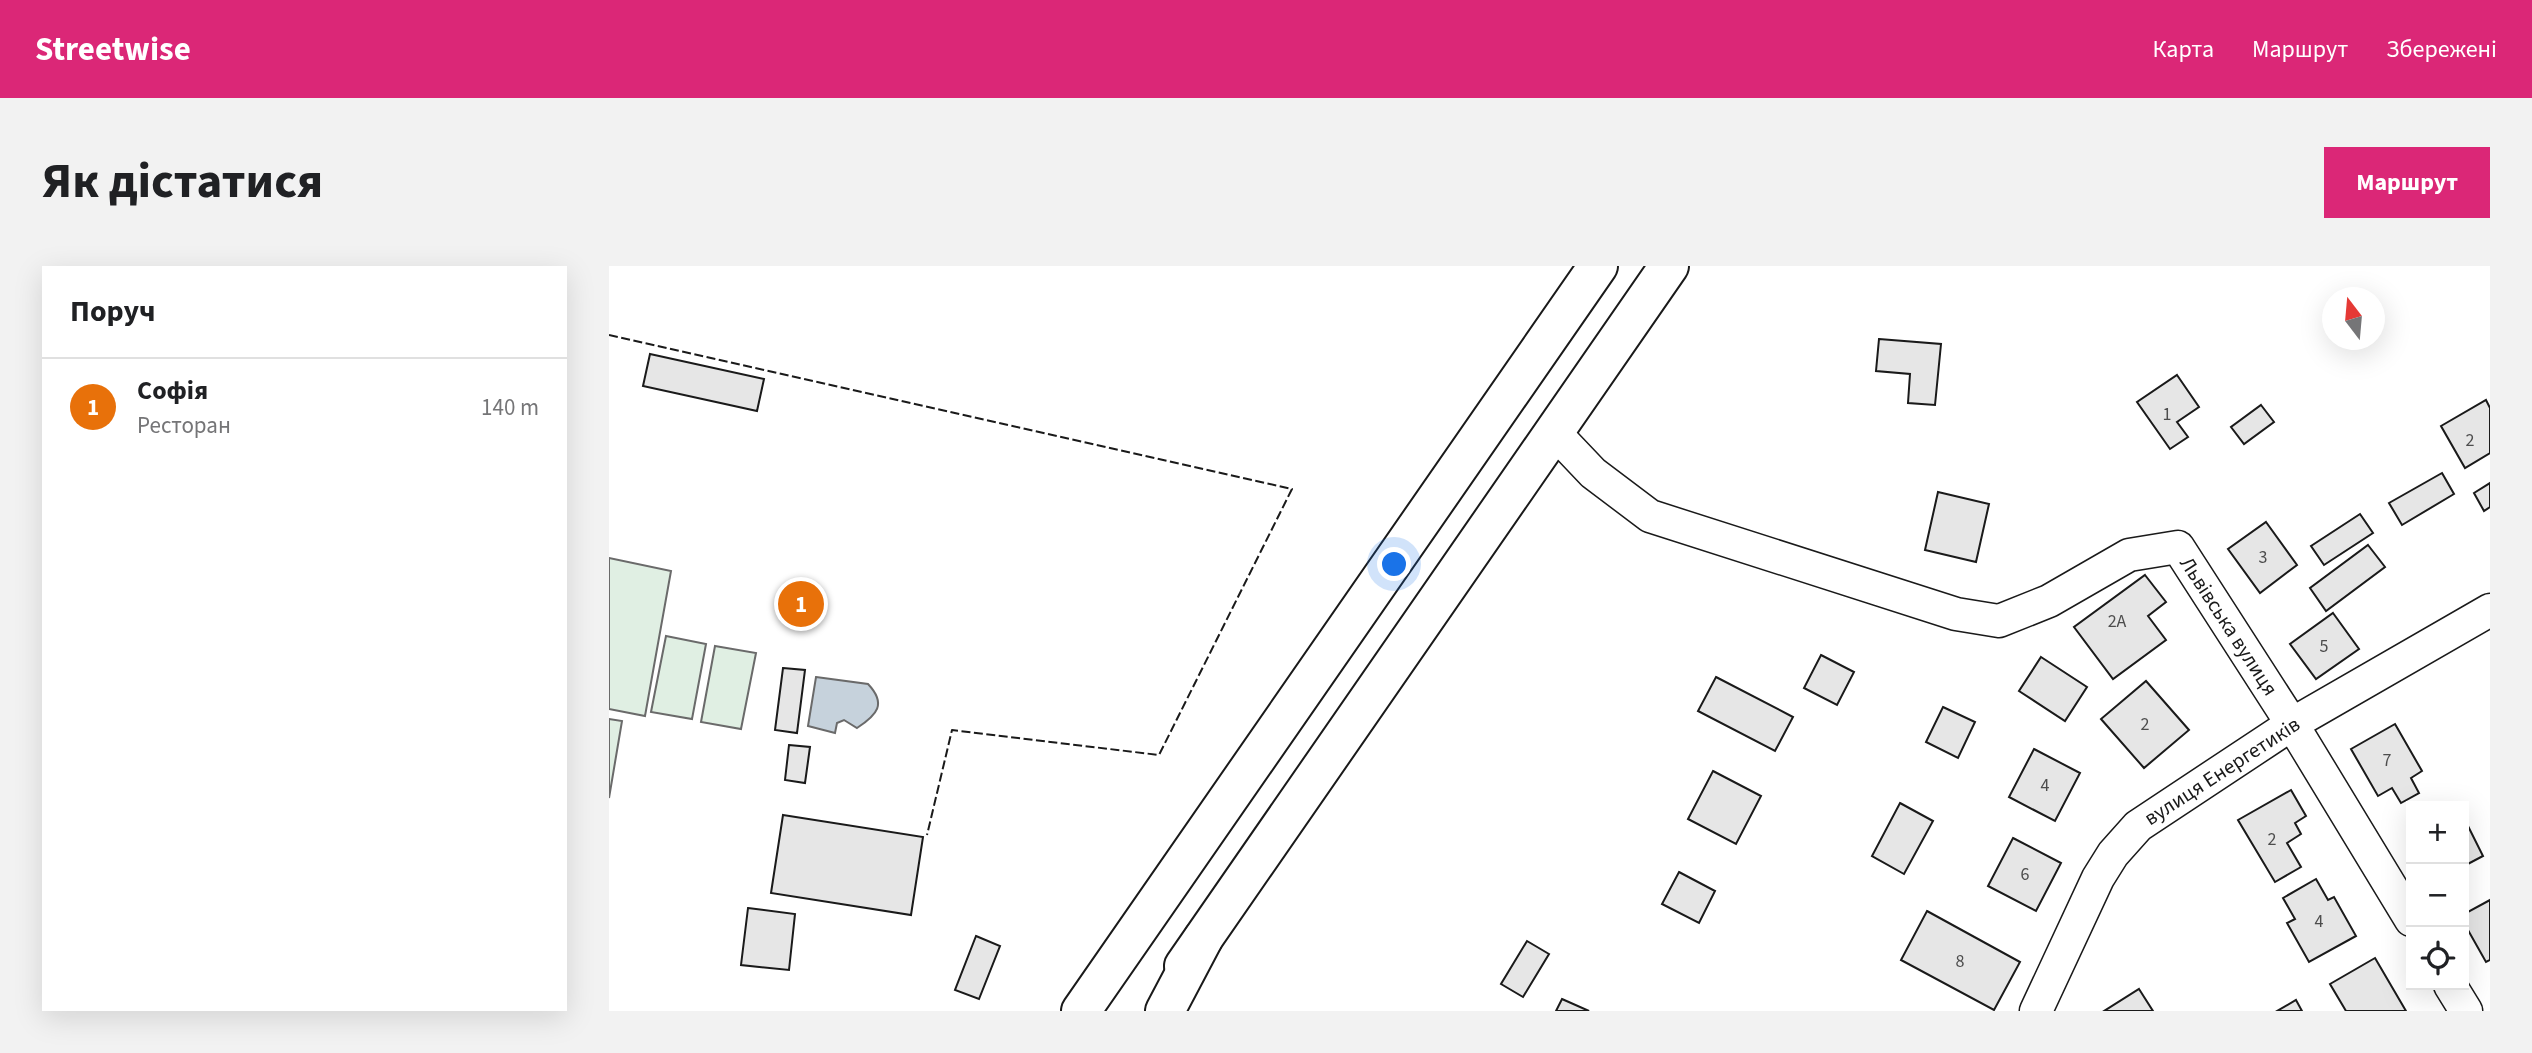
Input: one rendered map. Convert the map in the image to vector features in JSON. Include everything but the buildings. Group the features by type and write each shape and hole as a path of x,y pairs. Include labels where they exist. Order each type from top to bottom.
{"main road":[{"path":"1081,1011 1598,266"},
{"path":"1153,1011 1669,266"},
{"path":"1165,1011 1203,939"}],"street":[{"name":"Львівська вулиця","path":"1553,432 1593,473 1650,516 1956,614 1999,621 2049,601 2129,555 2178,547 2292,724 2406,912"},
{"name":"вулиця Енергетиків","path":"2036,1011 2098,878 2113,854 2138,826 2292,724 2490,610"},
{"path":"2453,990 2466,1011"}],"green space":[{"path":"609,558 671,571 645,716 609,709"},
{"path":"666,636 706,644 692,719 651,712"},
{"path":"715,646 756,653 741,729 701,722"},
{"path":"609,719 622,721 609,798"}],"shaded area":[{"path":"816,677 868,684 877,697 877,709 857,728 844,720 837,723 835,733 808,726"}],"fence":[{"path":"609,335 1292,489 1159,755 952,730 927,835"}],"place":[{"name":"Софія","path":"801,604"}]}
